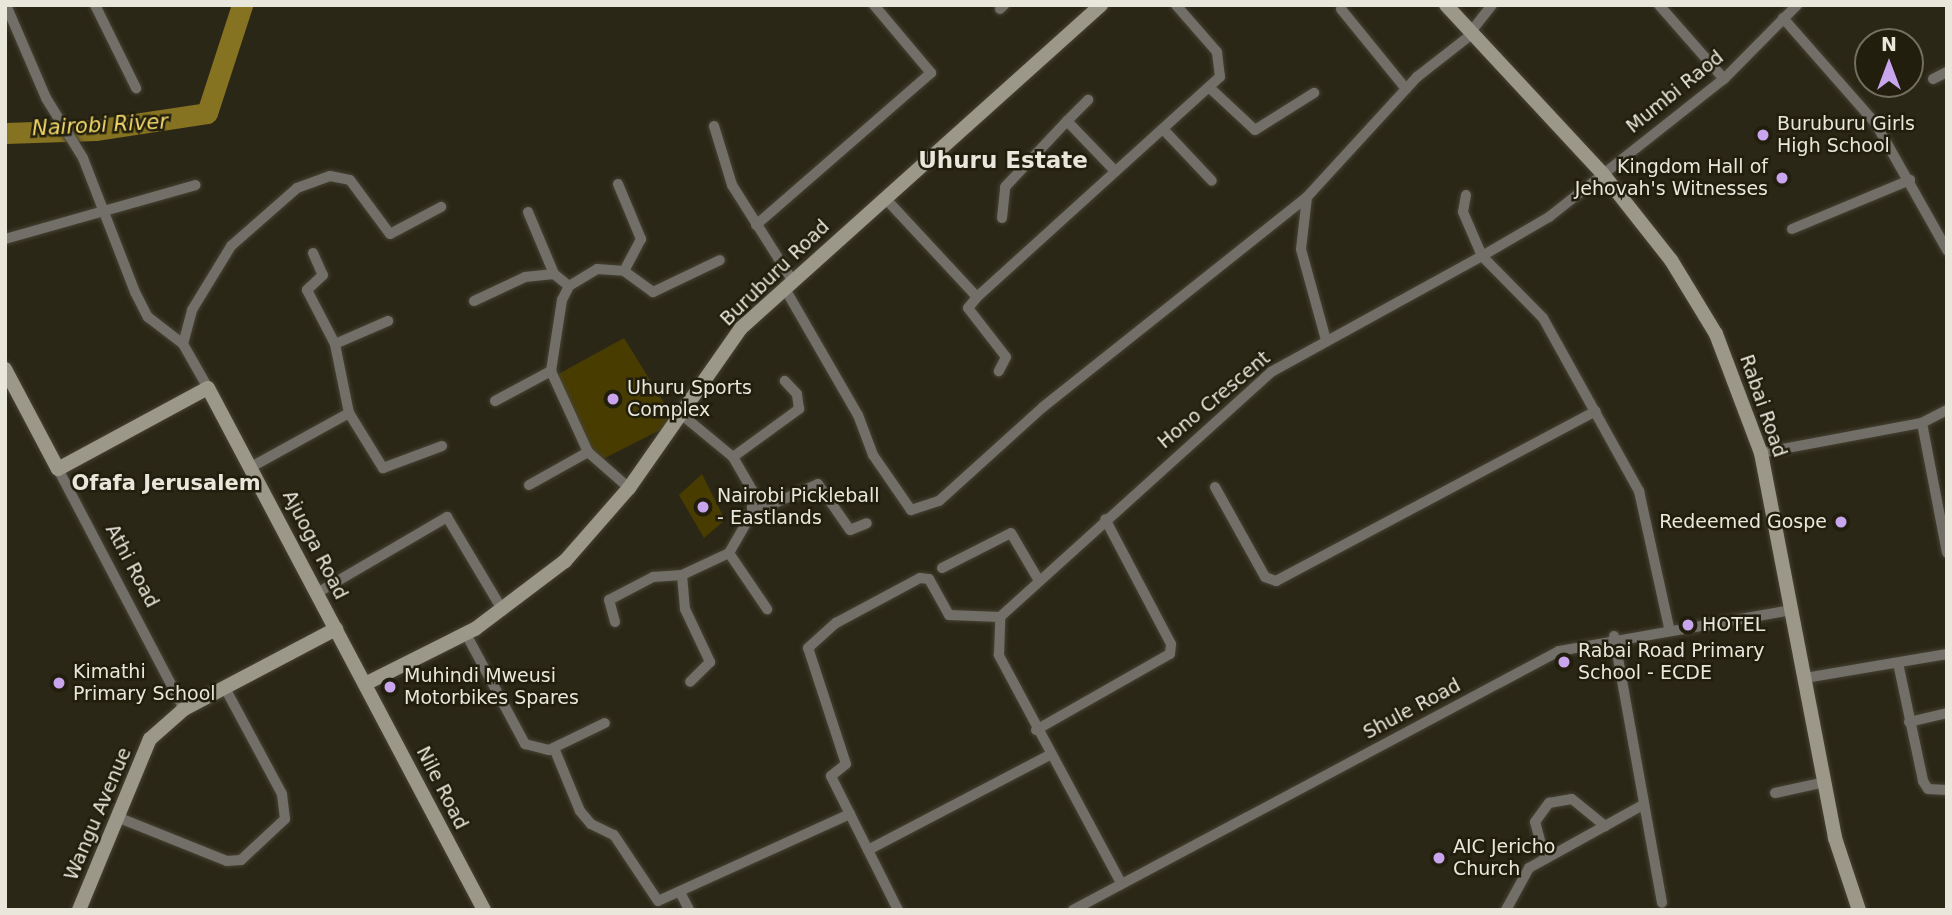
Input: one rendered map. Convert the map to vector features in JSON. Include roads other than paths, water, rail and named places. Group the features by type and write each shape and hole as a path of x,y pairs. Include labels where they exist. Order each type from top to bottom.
{"street":[{"name":"Ajuoga Road","path":"6,5 46,98 83,158 100,214 148,317 183,344 253,467 317,593 367,683"},
{"path":"95,5 136,88"},
{"path":"756,225 931,73 874,5"},
{"name":"Buruburu Road","path":"367,683 466,634 503,611 565,561 629,488 741,328 788,283 1101,5"},
{"path":"999,371 1006,357 968,308 1114,170 1211,89 1220,77 1217,52 1176,5"},
{"name":"Rabai Road","path":"1446,5 1603,174 1703,310 1761,453 1825,782 1858,910"},
{"path":"714,126 732,185 858,415 873,455 911,510 939,501 1043,407 1307,197 1406,89 1471,34 1492,5"},
{"path":"1659,5 1724,79"},
{"name":"Mumbi Raod","path":"1482,256 1549,216 1724,79 1797,5"},
{"path":"1341,9 1406,89"},
{"path":"1783,18 1876,124 1910,180 1947,250"},
{"path":"1933,79 1947,72"},
{"path":"1211,89 1255,130 1314,93"},
{"path":"1002,218 1006,187 1088,100"},
{"path":"1067,121 1114,170"},
{"path":"1164,129 1212,181"},
{"path":"183,344 192,310 231,246 297,188 330,176 350,180 390,234 441,207"},
{"path":"1792,229 1910,180"},
{"path":"618,184 641,239 624,271"},
{"path":"5,239 100,214 152,193 196,185"},
{"path":"1466,195 1463,212 1482,256 1543,318 1645,505 1669,627"},
{"path":"1307,197 1301,249 1326,340"},
{"path":"885,198 977,297"},
{"path":"528,212 554,274 569,286"},
{"path":"313,253 323,275 307,290 335,344 349,413 383,468 442,446"},
{"name":"Hono Crescent","path":"1000,617 1038,579 1271,372 1482,256"},
{"path":"629,488 588,452 551,371 555,318 569,286 597,268 624,271 653,292 720,260"},
{"path":"474,301 525,277 554,274"},
{"path":"335,344 388,321"},
{"name":"Athi Road","path":"5,369 184,709"},
{"path":"495,401 551,371"},
{"path":"733,457 799,409 797,394 785,381"},
{"path":"58,469 208,388"},
{"path":"1761,453 1922,423 1947,410"},
{"path":"1215,487 1265,577 1276,581 1596,411"},
{"path":"253,467 349,413"},
{"path":"615,622 609,600 653,577 682,575 729,553 752,513 752,490 733,457 681,414"},
{"path":"1922,423 1947,553"},
{"path":"529,485 588,452"},
{"path":"752,513 818,484 850,530 867,523"},
{"path":"317,593 447,517 503,611"},
{"path":"1036,730 1170,654 1171,643 1105,519"},
{"path":"942,568 1011,533 1038,579"},
{"path":"729,553 767,609"},
{"path":"682,575 685,609 710,662 691,682"},
{"path":"898,910 831,776 846,764 810,645 836,623 920,578 929,579 949,615 1000,617 999,655 1036,730 1121,883"},
{"name":"Shule Road","path":"1073,910 1559,650 1614,636 1792,610"},
{"name":"Wangu Avenue","path":"79,910 150,739 184,709 336,629"},
{"path":"466,634 526,744 554,748 605,723"},
{"path":"1614,636 1641,806 1662,903"},
{"path":"1805,678 1947,654"},
{"path":"1898,663 1925,786 1947,790"},
{"name":"Nile Road","path":"367,683 484,910"},
{"path":"117,817 227,861 241,860 285,818 282,794 225,688"},
{"path":"1909,722 1947,713"},
{"path":"554,748 580,811 591,824 614,835 651,896 662,901 850,814"},
{"path":"868,850 1050,755"},
{"path":"1775,793 1825,782"},
{"path":"1545,859 1535,822 1549,803 1572,799 1605,826"},
{"path":"1506,910 1525,873 1545,859 1641,806"},
{"path":"681,894 689,910"}],"waterway":[{"name":"Nairobi River","path":"5,133 95,130 207,113 242,5"}],"place":[{"name":"Buruburu Girls High School","path":"1763,135"},
{"name":"Kingdom Hall of Jehovah's Witnesses","path":"1782,178"},
{"name":"Uhuru Sports Complex","path":"613,399"},
{"name":"Nairobi Pickleball - Eastlands","path":"703,507"},
{"name":"Redeemed Gospe","path":"1841,522"},
{"name":"HOTEL","path":"1688,625"},
{"name":"Rabai Road Primary School - ECDE","path":"1564,662"},
{"name":"Kimathi Primary School","path":"59,683"},
{"name":"Muhindi Mweusi Motorbikes Spares","path":"390,687"},
{"name":"AIC Jericho Church","path":"1439,858"}],"district":[{"name":"Uhuru Estate","path":"1003,160"},
{"name":"Ofafa Jerusalem","path":"166,483"}]}
